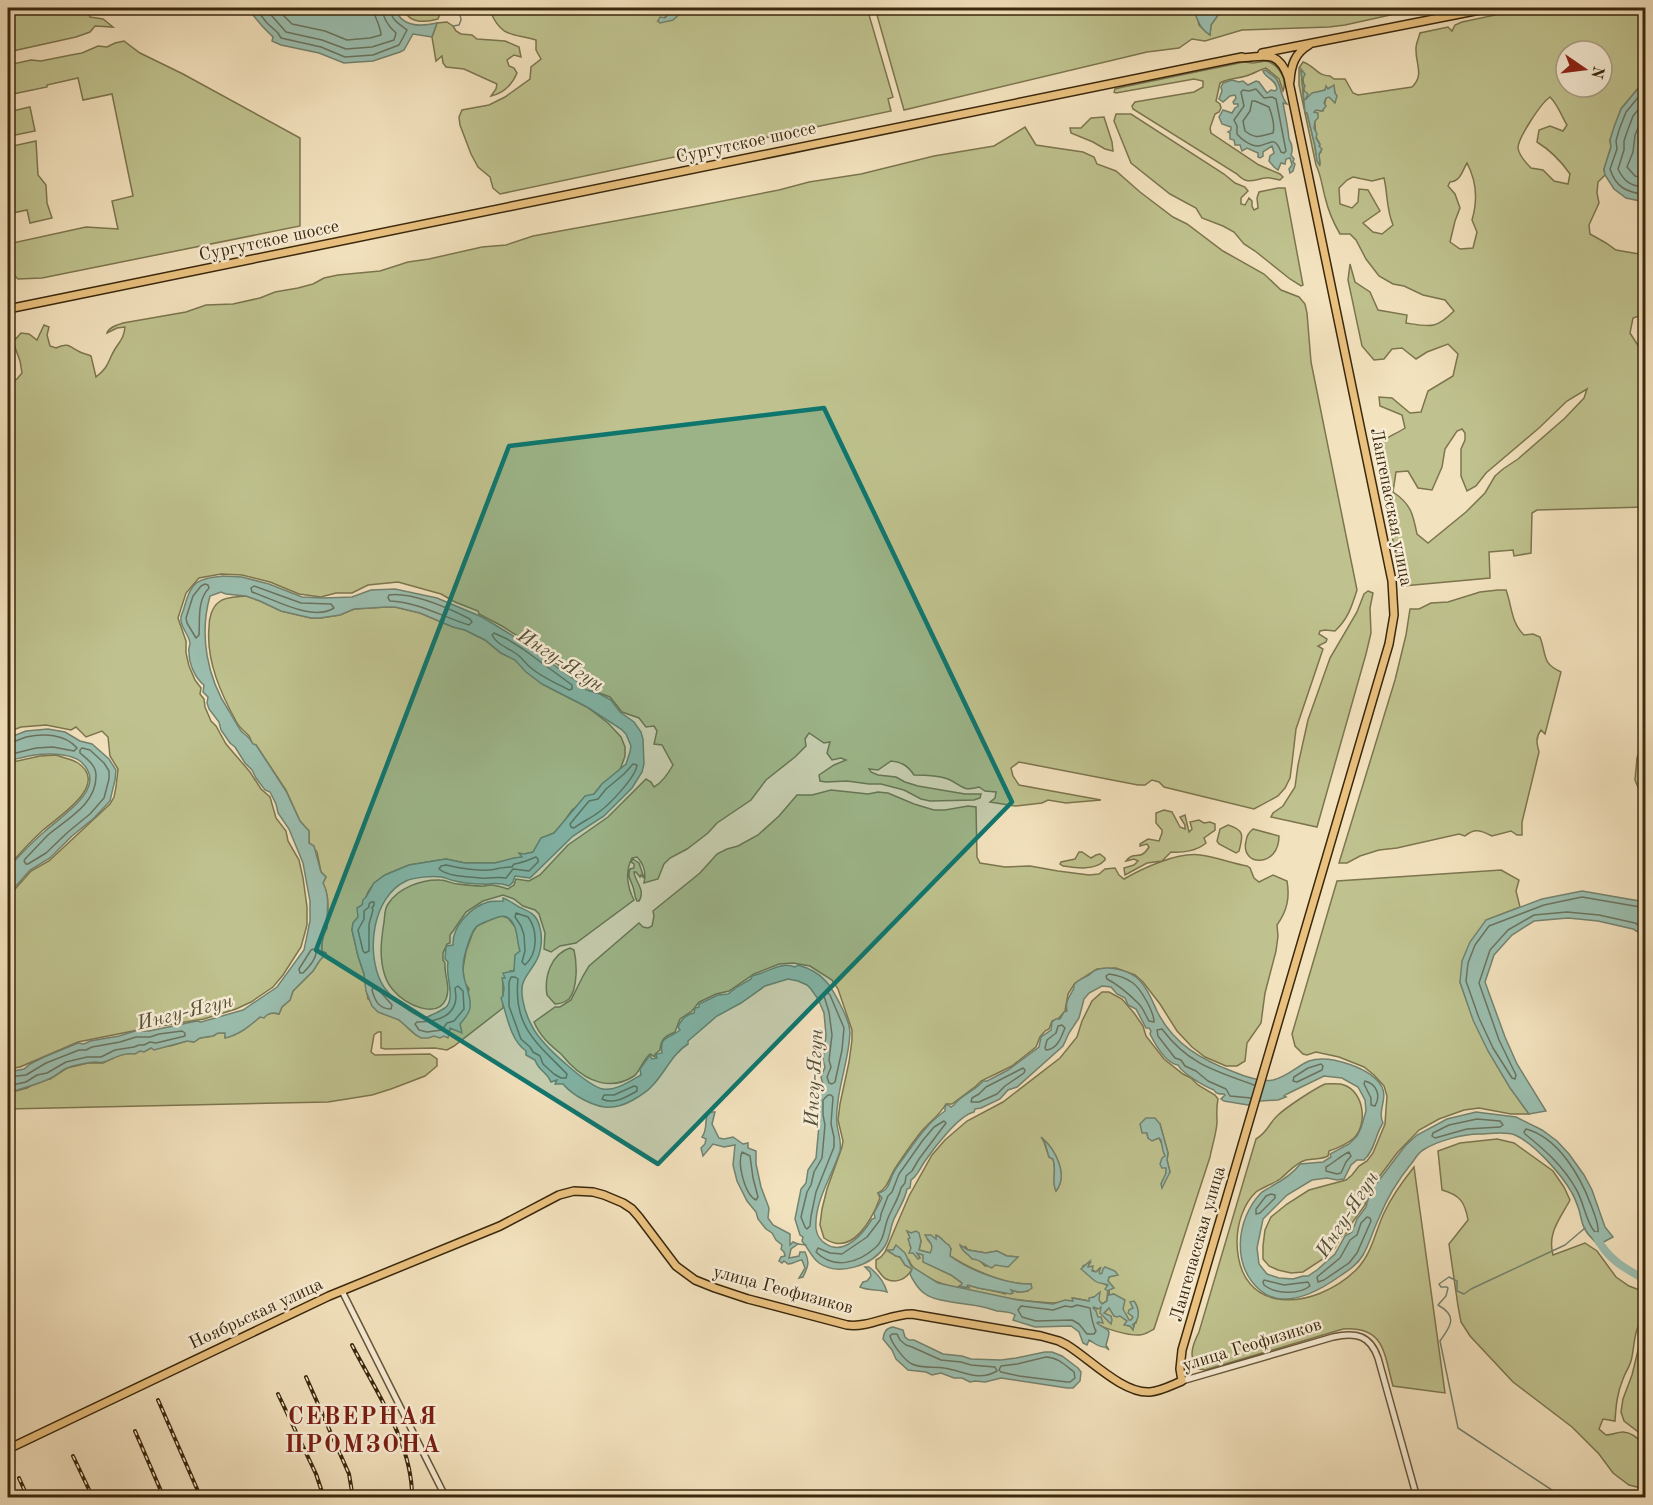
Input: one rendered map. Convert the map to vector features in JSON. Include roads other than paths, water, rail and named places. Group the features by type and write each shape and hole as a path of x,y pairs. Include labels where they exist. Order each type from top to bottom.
{"main road":[{"name":"Сургутское шоссе","path":"8,307 1490,8"},
{"path":"1292,66 1301,51 1317,43"},
{"path":"1285,48 1292,66 1291,89"},
{"path":"1285,48 1291,89"},
{"path":"1238,58 1270,56 1281,63 1288,77"},
{"name":"Лангепасская улица","path":"1182,1381 1180,1369 1182,1350 1393,625 1392,581 1291,89"},
{"name":"улица Геофизиков","path":"342,1291 500,1226 559,1196 574,1191 592,1192 614,1198 632,1209 676,1266 704,1284 729,1294 847,1326 860,1326 898,1314 912,1314 1025,1333 1059,1341 1136,1390 1154,1391 1182,1381"},
{"name":"Ноябрьская улица","path":"8,1449 342,1291"}],"street":[{"name":"Ноябрьская улица","path":"342,1291 446,1497"},
{"name":"улица Геофизиков","path":"1182,1381 1341,1335 1365,1338 1373,1346 1378,1358 1417,1497"}],"water":[{"path":"247,8 395,8 406,22 418,25 437,23 432,37 413,34 404,50 400,52 373,61 344,63 319,53 272,41 273,37"},
{"path":"670,8 686,8 673,20 660,23 658,21 660,17 665,18"},
{"path":"1191,8 1205,11 1223,8 1211,25 1210,35 1202,29"},
{"path":"1266,70 1277,80 1287,104 1283,103 1292,147 1291,155 1295,164 1290,173 1289,169 1292,165 1290,158 1286,159 1285,164 1281,163 1278,170 1269,161 1270,156 1274,153 1272,146 1263,152 1260,158 1258,153 1247,148 1242,151 1240,145 1235,145 1234,140 1230,139 1228,132 1231,127 1222,124 1219,117 1223,110 1232,113 1238,106 1233,102 1235,95 1223,102 1219,99 1223,83 1232,80 1243,81 1248,85 1256,81 1267,93 1277,89 1275,83 1264,74 1263,71"},
{"path":"1645,80 1645,202 1626,198 1614,189 1604,169 1611,147 1610,140 1621,109"},
{"path":"1302,81 1305,86 1303,90 1308,94 1305,100 1312,93 1334,85 1337,96 1335,103 1329,97 1326,98 1324,103 1326,106 1322,111 1314,112 1318,113 1314,128 1322,149 1319,154 1320,166 1305,112"},
{"name":"Ингу-Ягун","path":"242,577 269,584 302,597 352,597 371,590 395,589 437,598 482,617 510,634 587,690 611,700 620,712 634,722 643,739 642,772 632,788 604,816 573,836 530,878 515,876 509,886 497,883 465,883 442,877 406,881 386,899 379,912 373,941 376,970 384,987 408,1010 427,1017 442,1010 447,1006 450,997 448,962 445,959 446,946 453,945 459,924 475,908 488,902 503,901 503,898 507,900 532,914 539,923 541,932 539,955 524,980 522,989 524,1006 532,1026 545,1044 570,1067 589,1082 603,1089 623,1085 641,1075 640,1069 650,1055 652,1059 657,1058 656,1054 662,1053 664,1040 680,1030 678,1027 682,1020 694,1013 699,1004 718,995 728,994 752,976 779,966 795,967 798,965 814,971 834,993 846,1017 850,1033 837,1110 840,1151 821,1199 816,1219 817,1233 826,1244 840,1247 858,1237 875,1218 874,1213 882,1198 878,1193 887,1188 896,1169 926,1127 945,1111 947,1104 951,1107 983,1081 1008,1070 1039,1047 1041,1037 1051,1030 1052,1022 1060,1019 1067,1011 1067,1002 1075,983 1095,970 1106,968 1122,970 1140,980 1171,1033 1200,1056 1222,1067 1258,1080 1273,1080 1309,1061 1327,1059 1360,1069 1377,1080 1382,1087 1384,1096 1381,1118 1383,1123 1368,1156 1351,1165 1344,1179 1312,1180 1287,1195 1263,1219 1257,1248 1259,1264 1267,1274 1293,1279 1308,1276 1317,1270 1335,1254 1345,1236 1352,1232 1357,1219 1366,1207 1370,1192 1405,1146 1417,1135 1447,1119 1476,1112 1516,1117 1542,1130 1557,1141 1584,1175 1592,1190 1605,1227 1613,1237 1598,1245 1585,1229 1576,1201 1568,1186 1555,1169 1523,1139 1507,1133 1465,1135 1435,1144 1418,1154 1393,1190 1361,1259 1353,1267 1332,1282 1302,1296 1281,1299 1270,1296 1251,1281 1241,1256 1240,1242 1246,1216 1261,1193 1288,1176 1300,1164 1323,1162 1331,1157 1330,1154 1349,1144 1357,1136 1366,1111 1365,1100 1358,1087 1342,1078 1324,1076 1278,1100 1260,1101 1248,1105 1224,1101 1221,1099 1224,1094 1205,1086 1184,1072 1178,1065 1169,1061 1158,1048 1150,1034 1151,1031 1146,1028 1136,1009 1128,1005 1125,998 1111,987 1102,986 1089,993 1084,999 1079,1018 1063,1046 1017,1087 1008,1090 1000,1099 975,1109 954,1125 911,1180 910,1188 907,1189 894,1219 887,1243 880,1253 864,1263 846,1269 827,1267 819,1263 802,1241 803,1237 800,1235 795,1219 801,1189 806,1183 808,1170 816,1158 819,1125 818,1099 823,1092 821,1077 825,1067 823,1060 826,1035 824,1013 818,999 807,985 788,979 765,986 717,1016 688,1041 688,1044 677,1053 646,1092 625,1104 611,1107 598,1106 584,1100 563,1084 555,1084 557,1080 551,1082 535,1060 526,1055 526,1051 516,1040 501,998 504,988 502,978 505,978 503,973 514,971 515,955 520,951 514,924 507,917 498,917 480,924 469,940 463,967 470,997 470,1008 460,1024 462,1033 450,1028 448,1038 434,1036 421,1038 399,1020 378,1012 372,1006 366,991 364,974 352,930 353,923 358,917 357,908 362,905 374,883 385,875 409,865 446,859 465,863 495,863 522,857 519,853 533,852 541,838 554,833 585,796 594,794 602,784 626,764 631,746 621,729 587,707 542,684 515,660 501,653 485,640 420,613 395,607 354,609 340,615 311,618 281,611 246,596 221,592 210,596 205,641 215,685 241,731 256,745 286,791 300,821 309,831 309,843 314,846 321,872 326,877 323,883 328,900 327,928 322,951 326,954 293,991 290,1000 282,1007 279,1014 273,1013 264,1018 260,1017 244,1030 230,1037 225,1038 225,1033 218,1033 194,1042 187,1041 154,1050 151,1048 144,1052 123,1055 103,1062 73,1066 46,1080 8,1093 8,1072 24,1069 44,1057 78,1043 84,1044 135,1031 149,1031 201,1022 243,1010 277,987 304,950 310,921 310,901 303,863 270,792 265,790 230,743 209,709 208,697 203,692 204,685 191,666 190,643 181,621 189,592 196,583 207,578"},
{"path":"48,729 65,732 80,741 92,744 109,759 116,770 110,801 50,858 30,870 8,895 8,868 80,800 87,791 90,781 88,771 80,761 70,756 42,754 8,761 8,738 26,731"},
{"path":"1582,891 1645,902 1645,936 1633,929 1598,921 1568,918 1534,921 1512,935 1494,955 1485,982 1517,1064 1546,1111 1529,1114 1510,1088 1473,1020 1460,982 1462,961 1470,942 1486,920 1542,899"},
{"path":"715,1112 712,1124 719,1138 733,1137 743,1144 748,1143 748,1148 756,1151 761,1187 769,1208 768,1218 773,1225 790,1234 790,1245 793,1242 798,1244 791,1249 789,1258 805,1252 808,1264 803,1277 799,1278 805,1268 802,1260 788,1264 779,1261 785,1256 781,1249 782,1245 758,1219 756,1212 747,1201 737,1181 733,1165 735,1145 724,1147 713,1144 703,1156 701,1148 706,1139 702,1137 708,1113"},
{"path":"1146,1118 1155,1118 1160,1124 1168,1153 1170,1172 1162,1188 1166,1168 1162,1168 1160,1164 1165,1156 1159,1138 1152,1141 1148,1138 1147,1133 1142,1133 1140,1124"},
{"path":"1041,1137 1059,1162 1061,1177 1056,1191 1053,1159 1049,1157"},
{"path":"907,1231 919,1233 921,1241 919,1250 930,1253 932,1246 925,1235 931,1235 936,1239 936,1235 949,1245 950,1256 958,1261 1000,1279 1031,1284 1032,1288 1022,1292 1011,1290 1013,1293 1011,1294 968,1285 970,1288 959,1286 962,1283 951,1275 923,1262 923,1255 917,1253 920,1258 918,1259 913,1253 909,1253 911,1248"},
{"path":"896,1245 905,1253 911,1266 938,1283 1018,1300 1053,1304 1065,1300 1073,1301 1072,1298 1089,1301 1089,1298 1100,1292 1099,1300 1102,1304 1107,1301 1108,1291 1105,1289 1108,1285 1097,1282 1081,1269 1090,1261 1088,1267 1093,1266 1092,1271 1096,1272 1101,1267 1100,1274 1105,1267 1115,1271 1118,1275 1109,1277 1108,1281 1114,1288 1109,1290 1109,1295 1114,1294 1125,1300 1123,1309 1129,1320 1133,1317 1128,1313 1133,1308 1130,1302 1134,1301 1138,1318 1132,1325 1134,1325 1133,1330 1130,1326 1124,1325 1127,1321 1120,1316 1114,1316 1109,1308 1104,1313 1111,1316 1111,1324 1100,1313 1101,1307 1098,1309 1094,1307 1103,1323 1097,1323 1109,1332 1106,1345 1109,1350 1089,1340 1087,1345 1083,1343 1079,1332 1071,1326 1035,1327 1013,1320 1015,1315 1011,1313 929,1296 922,1292 914,1281 910,1274 912,1269 905,1265 900,1257 887,1250 893,1250"},
{"path":"960,1245 968,1250 986,1253 997,1251 1007,1256 1018,1257 1008,1267 995,1265 992,1268 972,1259"},
{"path":"865,1267 869,1267 878,1275 887,1292 860,1287 871,1276"},
{"path":"893,1327 903,1330 905,1337 909,1340 914,1340 943,1354 971,1359 1001,1360 1052,1352 1062,1356 1078,1368 1081,1372 1080,1381 1073,1388 1001,1378 985,1382 970,1382 941,1373 932,1375 908,1370 896,1359 883,1339 886,1331"}],"waterway":[{"path":"453,26 459,25 460,14 469,8"},
{"path":"1564,1498 1458,1428 1440,1341 1451,1322 1448,1313 1438,1305 1446,1296 1448,1288 1441,1287 1439,1284 1449,1277 1457,1281 1457,1291 1464,1294 1565,1245 1585,1228"},
{"name":"Ингу-Ягун","path":"1596,1236 1611,1257 1646,1280"},
{"path":"798,1244 806,1245"}],"railway":[{"path":"352,1345 400,1438 411,1478 412,1498"},
{"path":"306,1377 349,1474 353,1498"},
{"path":"278,1394 316,1474 324,1498"},
{"path":"158,1400 201,1498"},
{"path":"135,1431 164,1498"},
{"path":"73,1456 93,1498"},
{"path":"19,1478 28,1498"}],"district":[{"name":"СЕВЕРНАЯ ПРОМЗОНА","path":"363,1432"}]}
